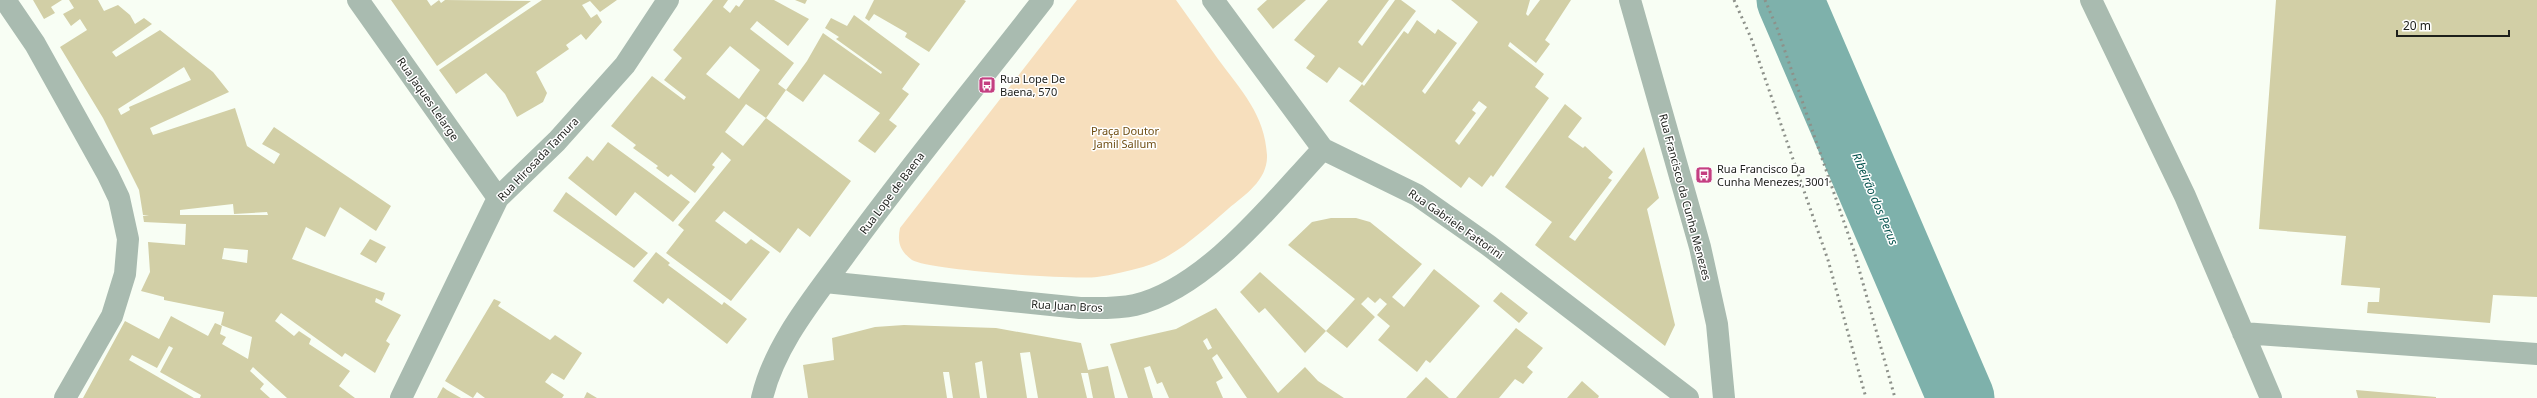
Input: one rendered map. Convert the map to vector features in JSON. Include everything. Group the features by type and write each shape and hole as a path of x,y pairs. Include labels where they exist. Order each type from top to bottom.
{"street":[{"path":"5,0 35,44 108,176 119,198 128,239 125,274 112,316 65,398"},
{"name":"Rua Jaques Lelarge","path":"358,0 498,198"},
{"name":"Rua Hirosada Tamura","path":"401,398 498,198 557,141 625,65 668,0"},
{"name":"Rua Lope de Baena","path":"762,398 784,341 825,282 889,194 1043,0"},
{"name":"Rua Gabriele Fattorini","path":"1212,0 1323,149 1416,195 1488,244 1688,398"},
{"name":"Rua Francisco da Cunha Menezes","path":"1630,0 1700,248 1717,324 1724,398"},
{"path":"2091,0 2185,196 2271,398"},
{"name":"Rua Juan Bros","path":"825,282 1080,308 1112,308 1135,305 1154,298 1183,282 1214,260 1243,235 1323,149"},
{"path":"2243,333 2537,354"}],"green space":[{"name":"Praça Doutor Jamil Sallum","path":"1077,0 1176,0 1243,92 1257,115 1262,127 1267,155 1264,172 1260,179 1248,192 1178,250 1155,263 1120,273 1083,278 1032,276 971,271 924,264 912,260 900,246 900,228"}],"building":[{"path":"33,0 62,0 51,7 55,13 44,19"},
{"path":"69,0 98,0 104,11 118,5 130,15 135,24 144,18 152,24 112,52 116,57 160,30 213,72 229,92 150,128 153,135 235,108 247,146 274,164 280,154 262,144 274,127 391,206 376,231 340,207 325,237 306,227 292,259 385,293 382,301 376,298 375,302 401,315 386,341 390,344 375,373 345,353 342,357 281,313 275,321 294,336 299,331 311,339 309,344 350,371 339,386 355,398 287,398 253,367 250,371 264,384 260,389 270,398 200,398 201,395 160,372 173,348 169,346 157,368 132,355 129,360 194,398 83,398 125,321 159,339 171,316 208,336 215,323 222,326 220,334 226,337 222,344 248,359 252,337 221,325 224,312 164,300 164,297 141,291 150,272 148,242 185,245 186,224 144,222 143,216 149,215 143,215 139,190 103,118 60,47 87,30 80,19 71,26 63,14 74,8","holes":["184,67 191,80 129,107 130,110 121,115 118,109","233,204 234,214 267,212 268,215 180,215 180,210","224,248 248,250 247,263 222,259"]},
{"path":"391,0 427,0 431,6 439,0 441,3 445,0 531,1 437,66"},
{"path":"542,0 617,0 600,12 590,1 582,5 591,18 597,14 602,22 586,40 581,34 566,45 569,49 536,72 547,93 543,102 517,117 505,94 486,73 456,94 439,70"},
{"path":"713,0 728,0 723,7 730,13 736,5 739,7 744,0 774,0 809,19 788,46 757,21 750,29 794,63 778,84 786,90 766,118 851,181 810,237 798,228 780,253 724,211 715,221 746,244 751,239 770,252 731,301 666,253 684,230 678,225 731,160 722,152 712,165 715,167 695,193 671,174 668,177 656,168 658,166 633,148 636,145 611,126 652,76 684,100 686,97 664,80 682,58 673,50","holes":["730,46 760,70 739,99 706,74","746,104 766,118 743,146 725,132"]},
{"path":"795,0 807,0 805,4"},
{"path":"874,0 966,1 929,52 905,37 907,33 874,14 869,21 865,18"},
{"path":"1267,0 1306,0 1273,29 1257,9"},
{"path":"1328,0 1389,0 1358,42 1362,46 1395,0 1401,0 1416,11 1362,83 1339,67 1327,83 1306,68 1315,56 1294,40"},
{"path":"1451,0 1530,0 1526,14 1528,16 1540,0 1571,0 1545,40 1550,44 1536,63 1510,42 1508,46 1544,74 1535,87 1549,98 1493,177 1491,175 1482,187 1469,177 1461,188 1349,101 1362,84 1364,86 1404,31 1408,34 1417,20 1435,34 1438,29 1457,43 1422,91 1425,94 1478,22","holes":["1479,101 1487,107 1459,145 1455,141 1476,113 1472,110"]},
{"path":"2276,0 2537,0 2537,297 2493,295 2490,323 2367,313 2368,302 2379,302 2380,288 2341,285 2346,236 2259,229"},
{"path":"854,15 920,64 902,89 909,94 889,120 897,126 875,153 858,141 880,113 824,74 803,102 786,90 807,61 823,33 881,74 882,72 836,39 839,37 825,28 831,18 847,26"},
{"path":"1565,104 1582,118 1568,137 1583,148 1585,146 1613,172 1608,178 1612,180 1569,237 1575,241 1644,147 1659,198 1647,209 1675,325 1665,346 1535,245 1552,222 1505,187"},
{"path":"608,142 690,202 673,222 635,192 616,216 568,178 587,156 593,161"},
{"path":"566,192 648,253 634,268 553,211"},
{"path":"1331,218 1356,218 1370,222 1422,264 1392,297 1404,307 1434,269 1480,306 1430,363 1426,360 1417,372 1378,340 1390,326 1377,315 1387,304 1380,298 1375,303 1368,297 1361,304 1375,317 1347,348 1326,331 1355,299 1288,245 1312,222"},
{"path":"370,239 386,247 376,263 360,254"},
{"path":"656,252 670,263 668,265 722,305 724,302 747,319 727,344 668,298 663,304 633,281"},
{"path":"1260,272 1326,331 1305,353 1265,308 1259,313 1240,292"},
{"path":"1501,292 1528,313 1519,323 1493,301"},
{"path":"494,299 501,302 498,306 550,340 555,335 582,353 564,380 552,373 545,382 564,395 562,398 485,398 477,392 473,398 445,381"},
{"path":"1216,308 1278,393 1305,367 1318,381 1344,398 1247,398 1217,354 1212,358 1223,378 1216,382 1223,398 1169,398 1162,382 1157,384 1150,366 1144,368 1153,398 1128,398 1110,344 1176,329","holes":["1207,338 1212,348 1208,350 1203,341"]},
{"path":"904,325 996,328 1081,343 1088,370 1108,366 1115,398 1093,398 1088,373 1081,373 1087,398 1038,398 1030,352 1020,353 1027,398 987,398 982,361 975,363 980,398 953,398 949,372 943,372 947,398 808,398 803,365 834,360 832,338 875,327"},
{"path":"1516,328 1543,348 1527,367 1533,372 1523,384 1515,379 1499,398 1456,398"},
{"path":"1426,377 1449,398 1406,398"},
{"path":"1582,381 1599,396 1598,398 1567,398"},
{"path":"443,387 447,390 461,398 437,398"},
{"path":"2356,390 2436,397 2436,398 2358,398"},
{"path":"587,392 597,398 584,398"}],"waterway":[{"name":"Ribeirão dos Perus","path":"1790,0 1961,398"}],"railway":[{"path":"1734,0 1751,38 1828,260 1866,398"},
{"path":"1765,0 1777,28 1854,251 1895,398"}],"place":[{"name":"Rua Lope De Baena, 570","path":"987,85"},
{"name":"Rua Francisco Da Cunha Menezes, 3001","path":"1704,175"}]}
